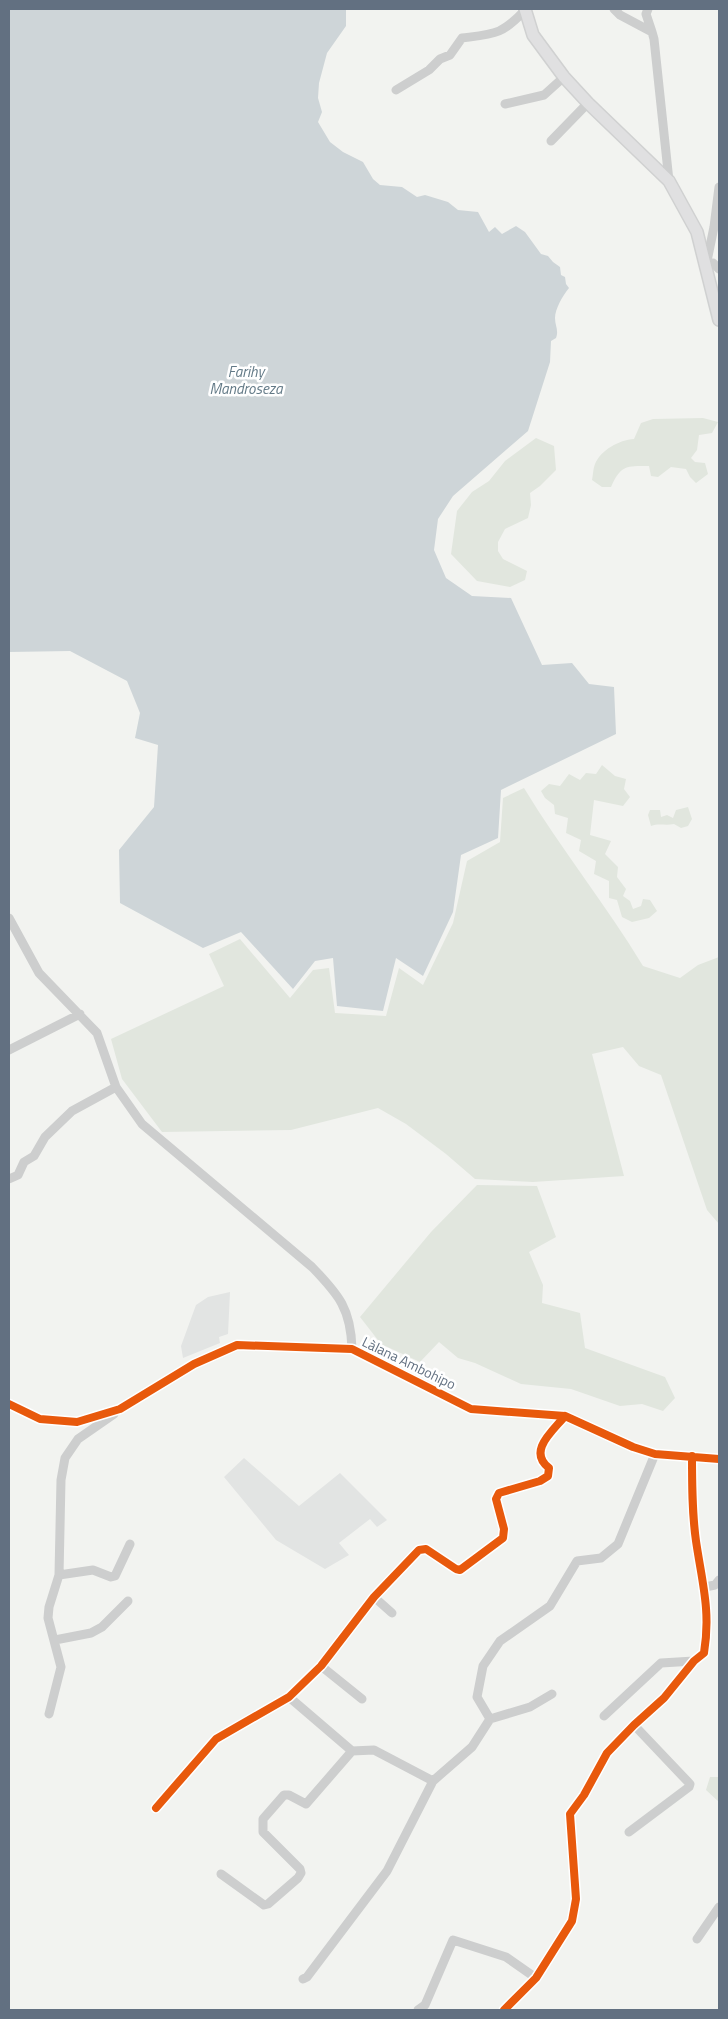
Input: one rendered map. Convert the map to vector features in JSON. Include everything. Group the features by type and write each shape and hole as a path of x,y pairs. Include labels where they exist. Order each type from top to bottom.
{"main road":[{"path":"525,9 533,35 564,77 588,103 669,181 697,232 719,320"}],"street":[{"path":"396,90 430,70 440,59 450,55 462,38 496,34 512,24 525,9"},
{"path":"614,9 620,15 652,32"},
{"path":"648,9 646,14 652,32 669,181"},
{"path":"505,104 544,95 564,77"},
{"path":"551,141 588,103"},
{"path":"706,266 714,227 719,187"},
{"path":"706,266 713,263 719,269"},
{"path":"9,918 39,973 97,1033 116,1087 142,1124 312,1267 332,1288 345,1307 352,1328 352,1349"},
{"path":"9,1050 80,1014"},
{"path":"9,1179 18,1175 24,1162 34,1156 45,1137 72,1111 116,1087"},
{"name":"Làlana Ambohipo","path":"9,1404 40,1419 77,1422 120,1409 194,1364 237,1345 352,1349 471,1409 565,1416 632,1446 655,1454 719,1459"},
{"path":"49,1714 61,1667 48,1618 49,1607 59,1575 61,1480 65,1458 78,1439 120,1409"},
{"path":"156,1808 216,1739 289,1697 321,1666 374,1597 419,1550 426,1549 456,1569 463,1569 503,1538 504,1530 496,1499 499,1493 540,1481 548,1476 549,1468 542,1463 539,1457 540,1449 543,1442 565,1416"},
{"path":"490,1719 477,1697 483,1666 500,1640 550,1606 577,1561 601,1558 618,1544 655,1454"},
{"path":"504,2010 536,1978 572,1921 576,1899 570,1814 584,1795 607,1753 664,1698 694,1661 704,1653 708,1630 705,1587 696,1540 693,1509 692,1456"},
{"path":"59,1575 93,1570 111,1577 114,1576 130,1544"},
{"path":"705,1587 719,1580"},
{"path":"374,1597 392,1613"},
{"path":"55,1640 91,1633 102,1627 128,1602"},
{"path":"604,1716 661,1663 694,1661"},
{"path":"321,1666 362,1699"},
{"path":"303,1979 307,1977 387,1871 433,1781 472,1747 490,1719 530,1707 552,1694"},
{"path":"289,1697 352,1751 374,1750 433,1781"},
{"path":"629,1832 689,1787 690,1784 634,1725"},
{"path":"221,1874 264,1905 268,1904 298,1878 301,1873 300,1869 263,1832 263,1819 284,1795 290,1795 306,1804 352,1751"},
{"path":"697,1939 719,1907"},
{"path":"418,2010 425,2005 453,1940 506,1956 536,1978"}],"shaded area":[{"path":"703,418 718,422 712,433 699,435 697,450 691,458 695,462 705,463 708,474 696,483 686,469 671,467 658,477 651,476 649,466 625,468 618,474 611,487 602,487 592,480 595,464 602,454 617,444 634,439 641,423 653,419"},
{"path":"536,438 554,446 556,470 530,493 531,505 528,518 505,529 498,542 498,551 503,559 527,571 525,580 510,587 477,581 451,554 457,511 472,492 489,481 505,461"},
{"path":"602,765 615,776 626,779 624,789 630,797 623,806 594,800 590,835 611,841 605,854 618,867 617,877 626,889 623,896 630,901 633,909 641,906 643,899 650,900 657,911 649,918 632,922 622,917 617,900 609,898 609,881 594,874 596,861 579,851 581,840 566,833 568,818 555,814 554,805 545,798 541,791 549,784 560,786 569,774 580,780 586,773 596,774"},
{"path":"524,788 643,966 680,978 698,965 719,957 719,1224 707,1210 661,1075 639,1066 623,1047 592,1054 624,1176 533,1182 475,1179 406,1124 378,1108 291,1130 162,1132 122,1079 111,1039 224,986 209,954 240,939 290,998 313,970 329,968 335,1013 386,1016 399,968 423,985 453,923 467,861 500,842 503,798"},
{"path":"688,807 692,819 688,826 681,828 674,824 651,826 648,815 650,810 660,810 661,817 667,815 673,818 676,810"},
{"path":"477,1185 537,1186 556,1237 529,1252 543,1285 542,1303 580,1313 585,1348 665,1377 675,1398 663,1411 642,1404 620,1406 571,1389 521,1384 475,1363 458,1358 439,1342 420,1362 381,1344 360,1317 431,1232"},
{"path":"230,1292 228,1334 219,1337 220,1343 183,1358 181,1346 196,1305 208,1297"},
{"path":"244,1458 299,1506 340,1473 387,1520 377,1527 370,1519 339,1543 349,1555 325,1569 276,1540 224,1477"},
{"path":"710,1777 719,1777 719,1802 706,1790"}],"water":[{"name":"Farihy Mandroseza","path":"9,9 346,9 346,26 327,53 319,83 318,98 322,112 318,122 330,142 343,152 363,162 373,179 380,185 402,187 417,197 425,195 448,202 458,210 478,212 489,232 495,227 502,234 516,226 525,232 541,254 548,256 560,267 561,275 565,277 569,288 556,310 557,335 551,341 550,362 528,431 453,496 438,519 434,550 446,578 472,596 511,598 542,665 572,663 589,684 614,687 616,734 501,790 498,838 461,855 453,912 423,976 396,958 383,1011 337,1006 333,958 315,961 293,989 241,932 203,948 120,903 119,850 154,807 158,745 135,738 140,713 127,681 70,651 9,652"}],"cycle path":[{"path":"9,1404 40,1419 77,1422 120,1409 194,1364 237,1345 352,1349 471,1409 565,1416 633,1447 655,1454 719,1459"},
{"path":"156,1808 216,1739 289,1697 321,1666 374,1597 419,1550 426,1549 460,1570 503,1538 504,1529 496,1499 499,1493 540,1481 548,1476 549,1468 543,1462 541,1448 544,1441 565,1416"},
{"path":"504,2010 536,1978 572,1921 576,1899 570,1814 584,1795 607,1753 664,1698 694,1661 704,1653 707,1624 694,1520 692,1456"}]}
